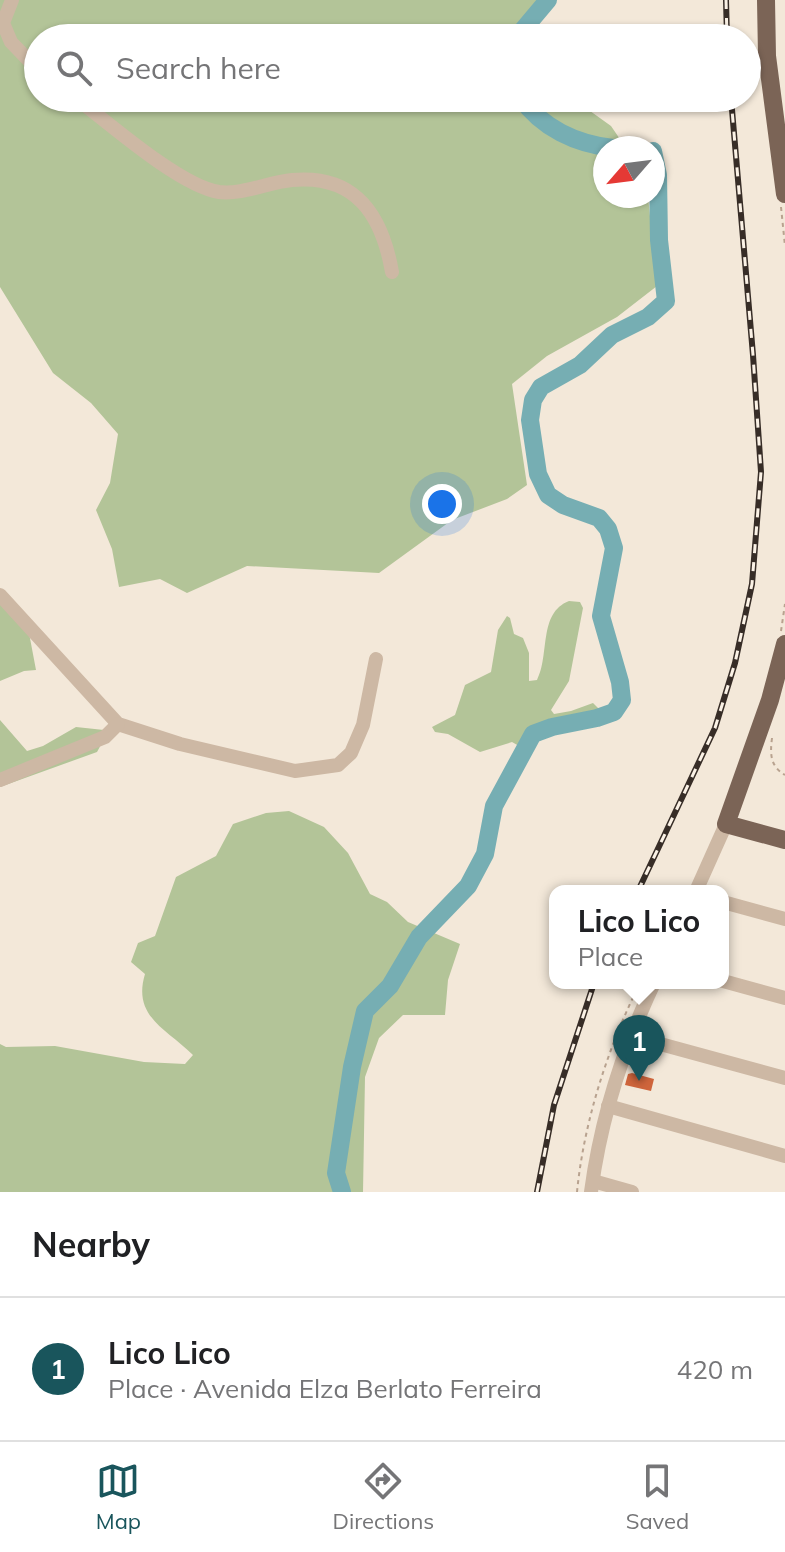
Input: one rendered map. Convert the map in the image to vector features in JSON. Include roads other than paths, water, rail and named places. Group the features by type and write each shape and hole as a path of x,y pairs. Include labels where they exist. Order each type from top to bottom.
{"main road":[{"path":"766,0 767,56 785,194"},
{"path":"785,644 770,700 726,824 785,840"}],"street":[{"path":"12,0 3,23 11,42 24,55"},
{"path":"95,112 188,182 221,192 293,180 334,182 357,197 378,223 386,242 392,272"},
{"path":"0,595 118,724 180,744 295,771 338,765 351,753 363,725 376,659"},
{"path":"0,780 105,737 118,724"},
{"path":"699,885 726,824"},
{"path":"729,904 785,919"},
{"path":"729,983 785,998"},
{"path":"632,1192 592,1187 597,1149 617,1070 651,989"},
{"path":"631,1036 785,1078"},
{"path":"608,1106 785,1156"}],"waterway":[{"path":"528,24 548,0"},
{"path":"532,112 561,133 593,145"},
{"path":"342,1192 336,1173 352,1067 365,1011 390,986 419,937 468,886 485,854 494,806 533,734 614,712 622,700 620,682 601,616 614,548 608,529 599,518 563,505 548,495 538,474 530,420 533,400 541,387 580,365 612,335 648,317 666,301 659,208"}],"railway":[{"path":"726,0 727,24"},
{"path":"641,885 715,728 735,663 752,584 761,472 732,112"},
{"path":"537,1192 554,1105 592,989"}],"place":[{"name":"Lico Lico","path":"639,1081"}]}
